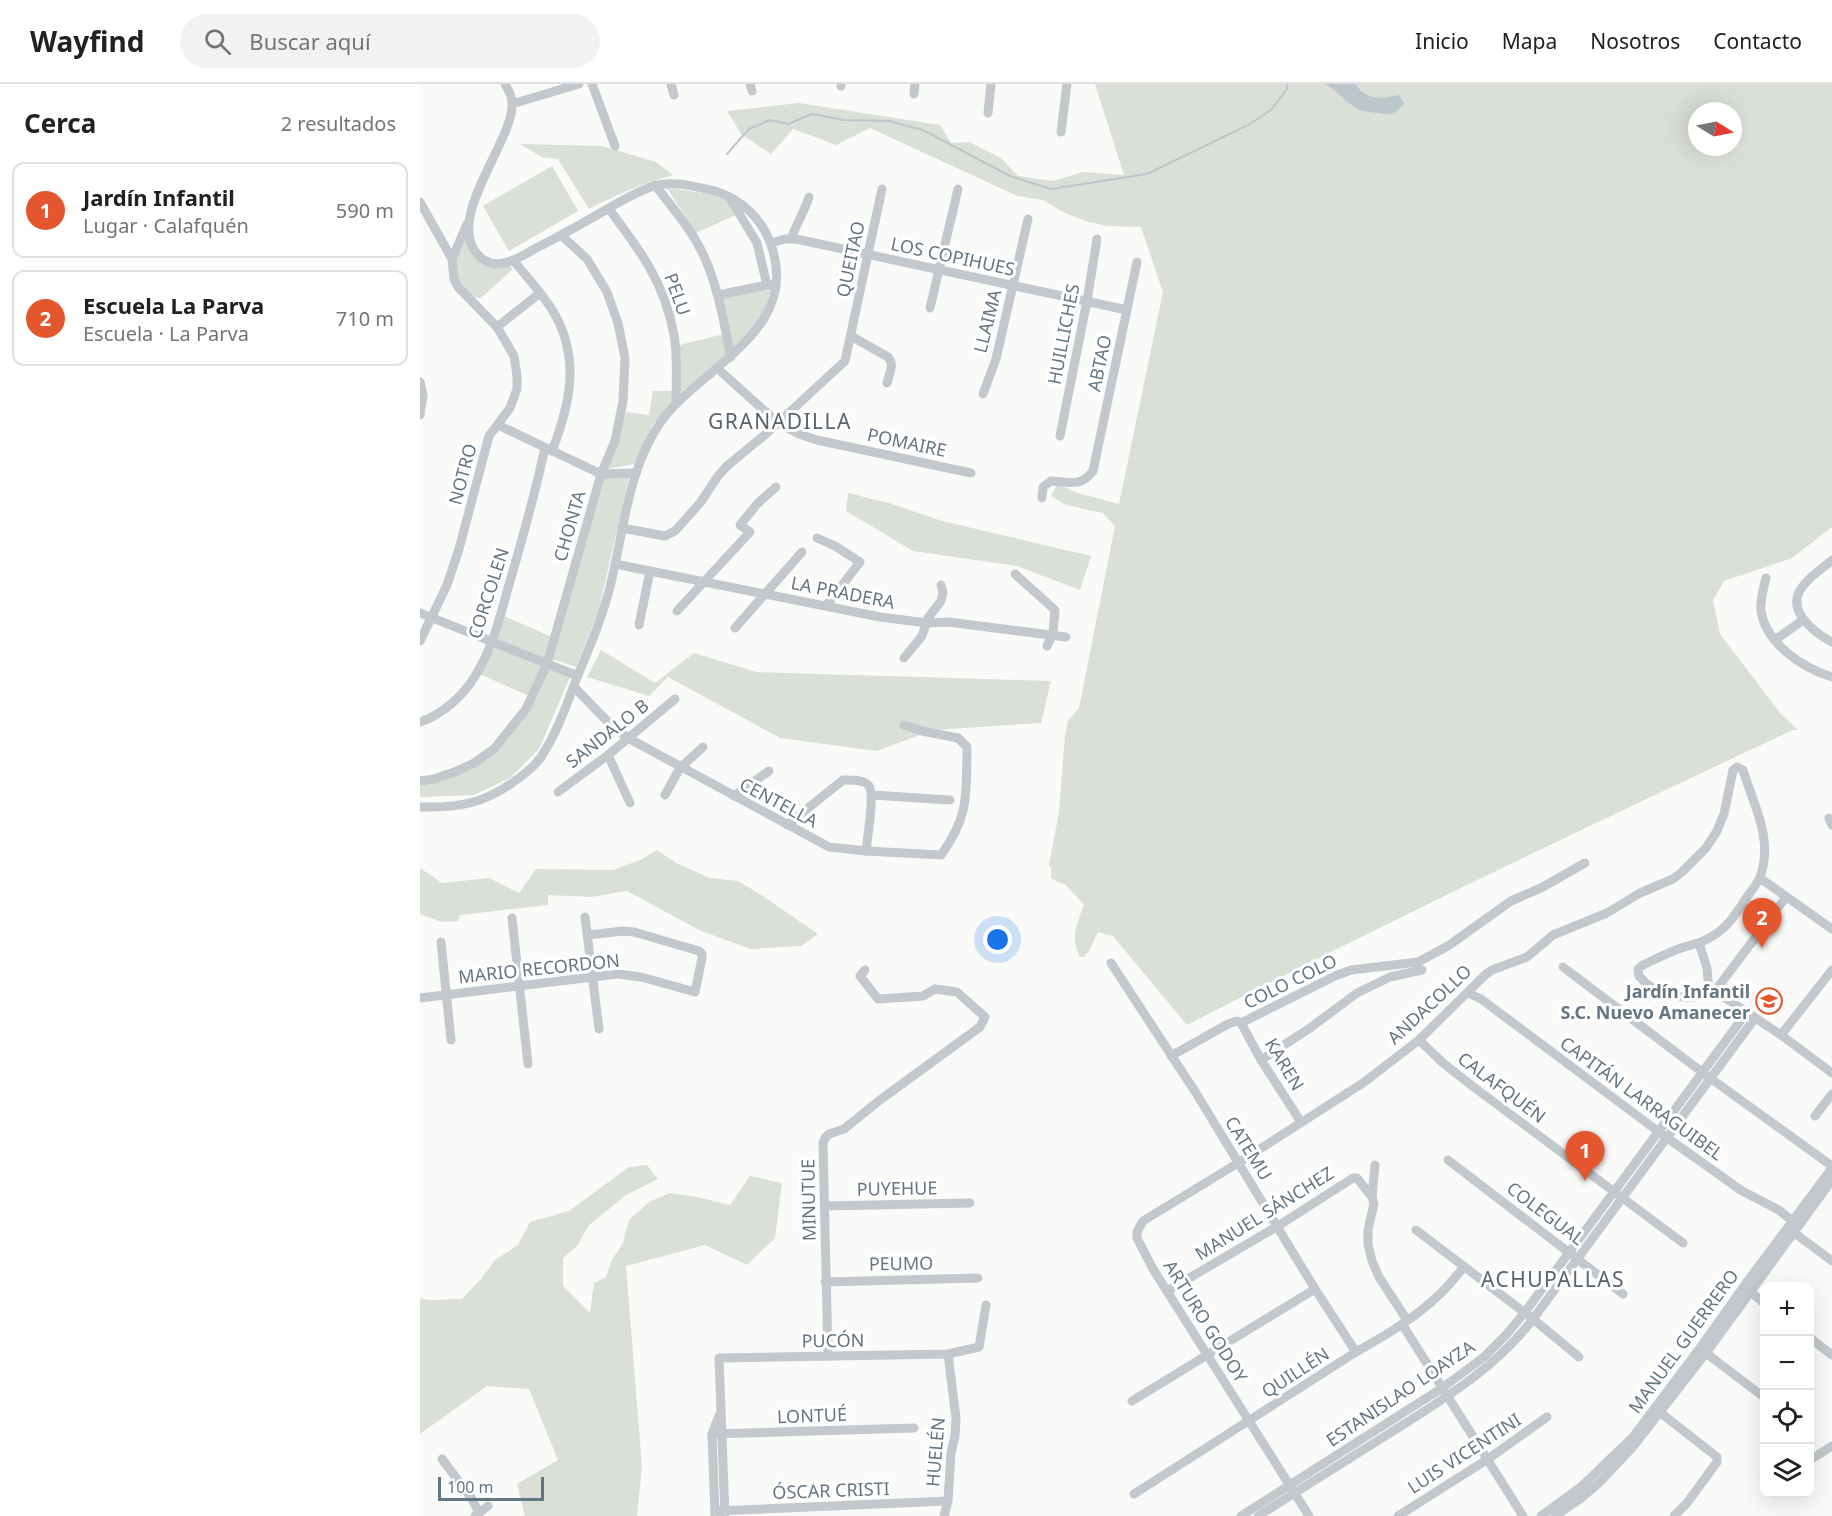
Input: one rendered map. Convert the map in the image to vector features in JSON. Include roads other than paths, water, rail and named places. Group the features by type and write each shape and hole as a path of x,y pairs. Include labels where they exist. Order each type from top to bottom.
{"street":[{"path":"452,259 479,189 504,136 512,104 505,84"},
{"path":"512,104 579,84"},
{"path":"592,84 615,146"},
{"path":"671,84 674,95"},
{"path":"988,113 991,84"},
{"path":"1061,132 1067,84"},
{"path":"420,807 457,806 481,801 504,789 541,758 574,687 602,614 643,452 666,415 676,404 731,357 764,319 770,308 771,285 776,260 765,231 738,201 728,195 683,185 655,185 513,260 499,264 490,263 477,254 470,238 470,216"},
{"path":"655,185 691,231 704,255 718,295 731,357"},
{"name":"QUEITAO","path":"778,423 845,361 882,189"},
{"path":"930,308 958,189"},
{"path":"728,195 757,243 771,285"},
{"path":"790,239 804,213 809,197"},
{"name":"NOTRO","path":"420,202 452,259 454,279 458,288 497,327 514,356 517,376 514,399 510,408 489,436 447,585 420,641"},
{"name":"PELU","path":"609,209 642,253 659,286 668,311 674,337 676,404"},
{"name":"LLAIMA","path":"983,394 996,359 1028,219"},
{"name":"CHONTA","path":"420,781 434,779 465,768 494,749 526,709 547,664 601,474 615,441 624,401 625,358 618,323 607,292 587,259 561,235"},
{"name":"HUILLICHES","path":"1060,436 1097,238"},
{"name":"LOS COPIHUES","path":"771,243 790,239 1127,310"},
{"name":"CORCOLEN","path":"420,722 440,713 472,681 491,641 549,449 566,411 570,375 568,351 562,329 551,308 513,260"},
{"name":"ABTAO","path":"1042,498 1043,488 1052,481 1080,483 1093,471 1137,262"},
{"path":"718,295 771,285"},
{"path":"497,327 540,293"},
{"path":"851,336 891,360 892,365 886,383"},
{"name":"POMAIRE","path":"718,369 778,423 799,434 817,440 971,472"},
{"path":"420,382 423,395 420,416"},
{"path":"622,528 670,535 700,503 727,466 778,423"},
{"path":"498,425 601,474 636,473"},
{"path":"677,611 750,532 740,525 758,503 776,487"},
{"path":"817,538 860,562 826,606"},
{"path":"735,628 802,552"},
{"path":"1832,560 1804,584 1798,593 1797,601 1803,620 1818,634 1832,642"},
{"name":"LA PRADERA","path":"615,564 880,617 948,622 1066,637"},
{"path":"639,626 650,572"},
{"path":"1015,574 1055,610 1052,634 1047,646"},
{"path":"1766,578 1761,597 1761,612 1775,640 1805,666 1832,677"},
{"path":"904,658 922,636 931,614 941,602 943,593 941,585"},
{"path":"420,612 578,676"},
{"path":"1775,640 1803,620"},
{"name":"CENTELLA","path":"574,687 609,723 628,738 829,848 941,855 954,837 966,801 967,747 958,738 904,725"},
{"name":"SANDALO B","path":"558,792 608,755 675,699"},
{"path":"665,795 680,768 703,747"},
{"path":"608,755 630,803"},
{"name":"ANDACOLLO","path":"1137,1232 1143,1221 1238,1164 1363,1083 1419,1040 1492,970 1527,957 1553,935 1607,913 1682,872 1706,848 1718,831 1733,770 1737,767 1743,770 1749,791 1757,806 1763,832 1765,861 1760,878"},
{"path":"734,796 769,771"},
{"path":"787,825 843,780 865,782 869,785 872,795 866,851"},
{"path":"872,795 950,800"},
{"name":"COLO COLO","path":"1171,1056 1228,1024 1236,1021 1241,1023 1335,976 1351,970 1418,962 1448,946 1511,901 1549,884 1585,863"},
{"path":"1786,897 1712,992 1702,996 1668,994 1646,983 1639,976 1638,969 1643,965 1712,937 1734,917 1760,878 1832,930"},
{"path":"585,917 599,1029"},
{"path":"512,918 528,1064"},
{"name":"MARIO RECORDON","path":"420,998 618,974 629,974 695,992 702,958 699,951 633,932 588,934"},
{"path":"441,942 451,1040"},
{"path":"1699,943 1712,992 1781,1035 1832,1073"},
{"name":"CATEMU","path":"1111,963 1356,1352"},
{"path":"1563,967 1832,1167"},
{"name":"MINUTUE","path":"828,1356 823,1143 825,1138 829,1134 844,1130 880,1100 980,1027 985,1017 957,992 946,990 935,989 923,996 878,999 860,976 865,970"},
{"path":"1262,1060 1357,993 1390,977 1422,970"},
{"path":"1781,1035 1832,970"},
{"name":"CAPITÁN LARRAGUIBEL","path":"1468,993 1481,999 1742,1191 1771,1205 1832,1261"},
{"name":"ESTANISLAO LOAYZA","path":"1241,1516 1292,1489 1496,1360 1533,1319 1574,1255 1751,1015"},
{"name":"KAREN","path":"1241,1023 1301,1122"},
{"name":"CALAFQUÉN","path":"1419,1040 1471,1085 1683,1243"},
{"path":"1815,1116 1832,1094"},
{"name":"COLEGUAL","path":"1448,1160 1623,1294"},
{"path":"1375,1165 1372,1199 1374,1204 1368,1230 1372,1262 1445,1393 1523,1516"},
{"name":"MANUEL GUERRERO","path":"1793,1227 1832,1167"},
{"name":"MANUEL SÁNCHEZ","path":"1167,1291 1278,1226 1353,1178 1360,1181 1372,1199"},
{"name":"MANUEL GUERRERO","path":"1555,1516 1600,1482 1632,1448 1793,1227 1832,1180"},
{"name":"PUYEHUE","path":"825,1206 970,1203"},
{"path":"1416,1230 1525,1312 1580,1357"},
{"name":"ARTURO GODOY","path":"1137,1232 1137,1238 1167,1291 1309,1516"},
{"name":"ESTANISLAO LOAYZA","path":"1445,1393 1506,1335 1574,1255"},
{"name":"QUILLÉN","path":"1134,1494 1405,1322 1443,1292 1464,1267"},
{"name":"PEUMO","path":"825,1282 978,1278"},
{"path":"1132,1401 1316,1289"},
{"path":"1747,1289 1760,1300"},
{"name":"PUCÓN","path":"716,1434 720,1414 719,1358 948,1354 980,1347 986,1305"},
{"path":"1814,1342 1832,1355"},
{"path":"1703,1351 1760,1394"},
{"name":"HUELÉN","path":"944,1516 948,1501 956,1418 948,1354"},
{"path":"1658,1411 1717,1457 1717,1462 1687,1503 1674,1516"},
{"name":"MANUEL GUERRERO","path":"1541,1516 1598,1472 1658,1411"},
{"name":"LUIS VICENTINI","path":"1398,1516 1488,1460 1548,1417"},
{"name":"LONTUÉ","path":"716,1434 914,1428"},
{"path":"716,1434 720,1514"},
{"path":"1814,1457 1832,1446"},
{"path":"442,1459 472,1499 477,1514 488,1506"},
{"name":"ESTANISLAO LOAYZA","path":"1258,1516 1292,1489"},
{"name":"ÓSCAR CRISTI","path":"720,1514 948,1501"}],"waterway":[{"path":"727,154 749,129 770,120 788,124 812,114 844,120 889,121 923,130 1010,176 1051,189 1147,174 1250,124 1272,109 1287,89 1287,84"}],"place":[{"name":"Escuela La Parva","path":"1762,948"},
{"name":"Jardín Infantil S.C. Nuevo Amanecer","path":"1769,1001"},
{"name":"Jardín Infantil","path":"1585,1181"}],"district":[{"name":"GRANADILLA","path":"780,421"},
{"name":"ACHUPALLAS","path":"1553,1279"}]}
